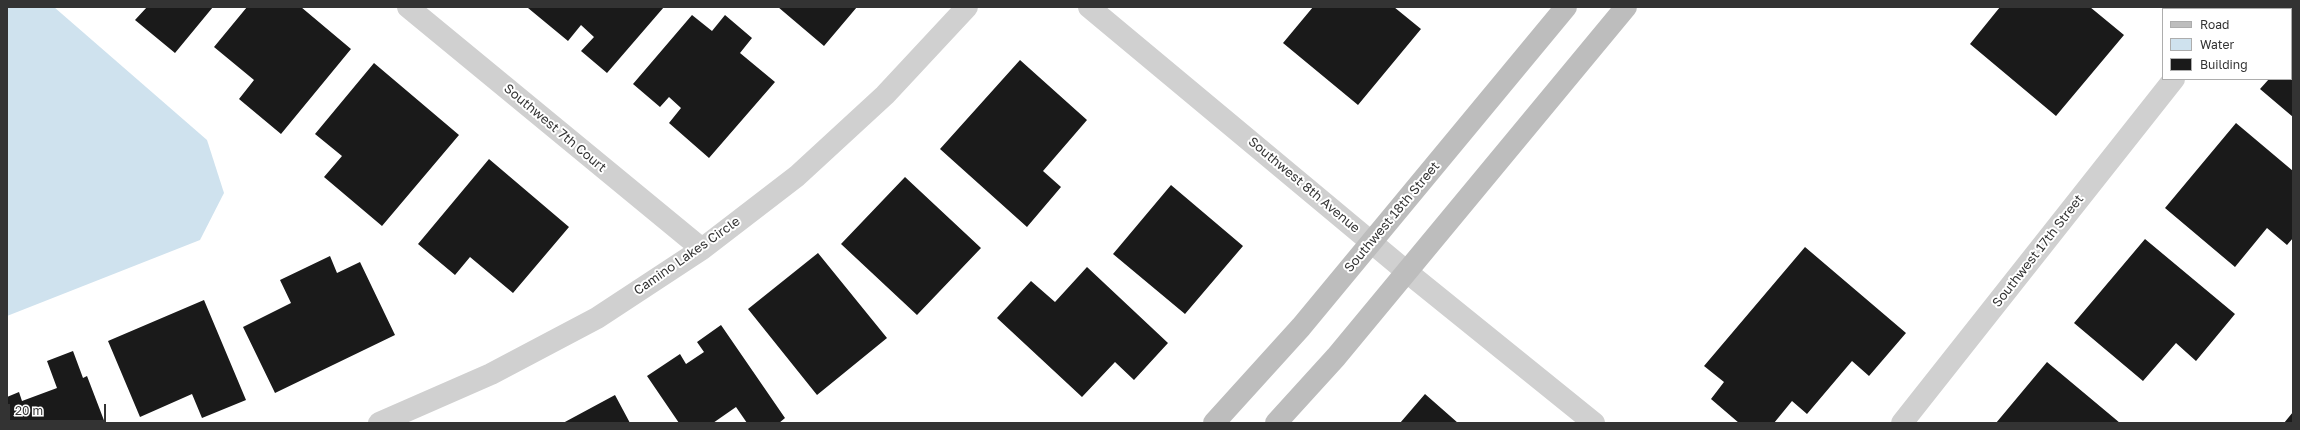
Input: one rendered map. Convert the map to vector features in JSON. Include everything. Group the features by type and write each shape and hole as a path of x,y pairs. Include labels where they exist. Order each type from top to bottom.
{"main road":[{"name":"Southwest 18th Street","path":"1214,423 1301,327 1566,7"},
{"path":"1276,423 1336,357 1626,7"}],"street":[{"name":"Southwest 7th Court","path":"408,7 702,249"},
{"name":"Camino Lakes Circle","path":"379,423 492,374 583,325 702,249 796,176 885,95 967,7"},
{"name":"Southwest 8th Avenue","path":"1089,7 1407,272 1594,423"},
{"name":"Southwest 17th Street","path":"1902,423 2173,80"}],"water":[{"path":"7,7 54,7 207,140 224,193 200,240 7,316"}],"building":[{"path":"147,7 213,7 175,53 135,20"},
{"path":"247,7 301,7 351,49 281,134 239,99 254,80 214,47"},
{"path":"664,7 607,73 581,51 594,37 581,25 568,41 528,8"},
{"path":"778,7 857,7 824,46"},
{"path":"1313,7 1394,7 1421,29 1358,105 1283,43"},
{"path":"2000,7 2090,7 2124,35 2056,116 1970,44"},
{"path":"692,15 712,31 725,15 752,38 740,53 775,82 709,158 669,123 681,108 669,97 660,107 633,84"},
{"path":"2293,50 2293,117 2260,89 2268,80 2292,80"},
{"path":"1020,60 1087,120 1043,171 1061,187 1027,227 940,149"},
{"path":"374,63 459,135 382,226 324,177 342,156 315,134"},
{"path":"2236,123 2293,171 2293,238 2287,245 2267,228 2235,267 2165,208"},
{"path":"489,159 569,227 513,293 470,257 455,275 418,244"},
{"path":"905,177 981,248 917,315 841,244"},
{"path":"1171,185 1243,246 1185,314 1113,254"},
{"path":"2145,239 2235,314 2196,361 2176,343 2143,381 2074,323"},
{"path":"1805,247 1906,333 1869,376 1852,361 1807,414 1792,401 1774,423 1739,423 1711,399 1724,382 1704,366"},
{"path":"818,253 887,338 817,395 748,309"},
{"path":"330,256 337,273 360,262 395,335 275,393 243,327 291,303 280,280"},
{"path":"1087,267 1168,343 1134,380 1115,362 1082,397 997,318 1031,281 1055,302"},
{"path":"204,300 246,400 202,418 192,394 140,417 108,341"},
{"path":"721,325 785,418 779,423 747,423 736,407 713,423 679,423 647,376 680,354 686,364 704,352 697,342"},
{"path":"73,351 83,378 87,376 105,423 7,423 7,397 19,392 22,401 57,388 47,361"},
{"path":"2047,362 2120,423 1996,423"},
{"path":"1425,394 1458,423 1400,423"},
{"path":"615,395 630,423 563,423"},
{"path":"2293,412 2293,423 2284,423"}]}
